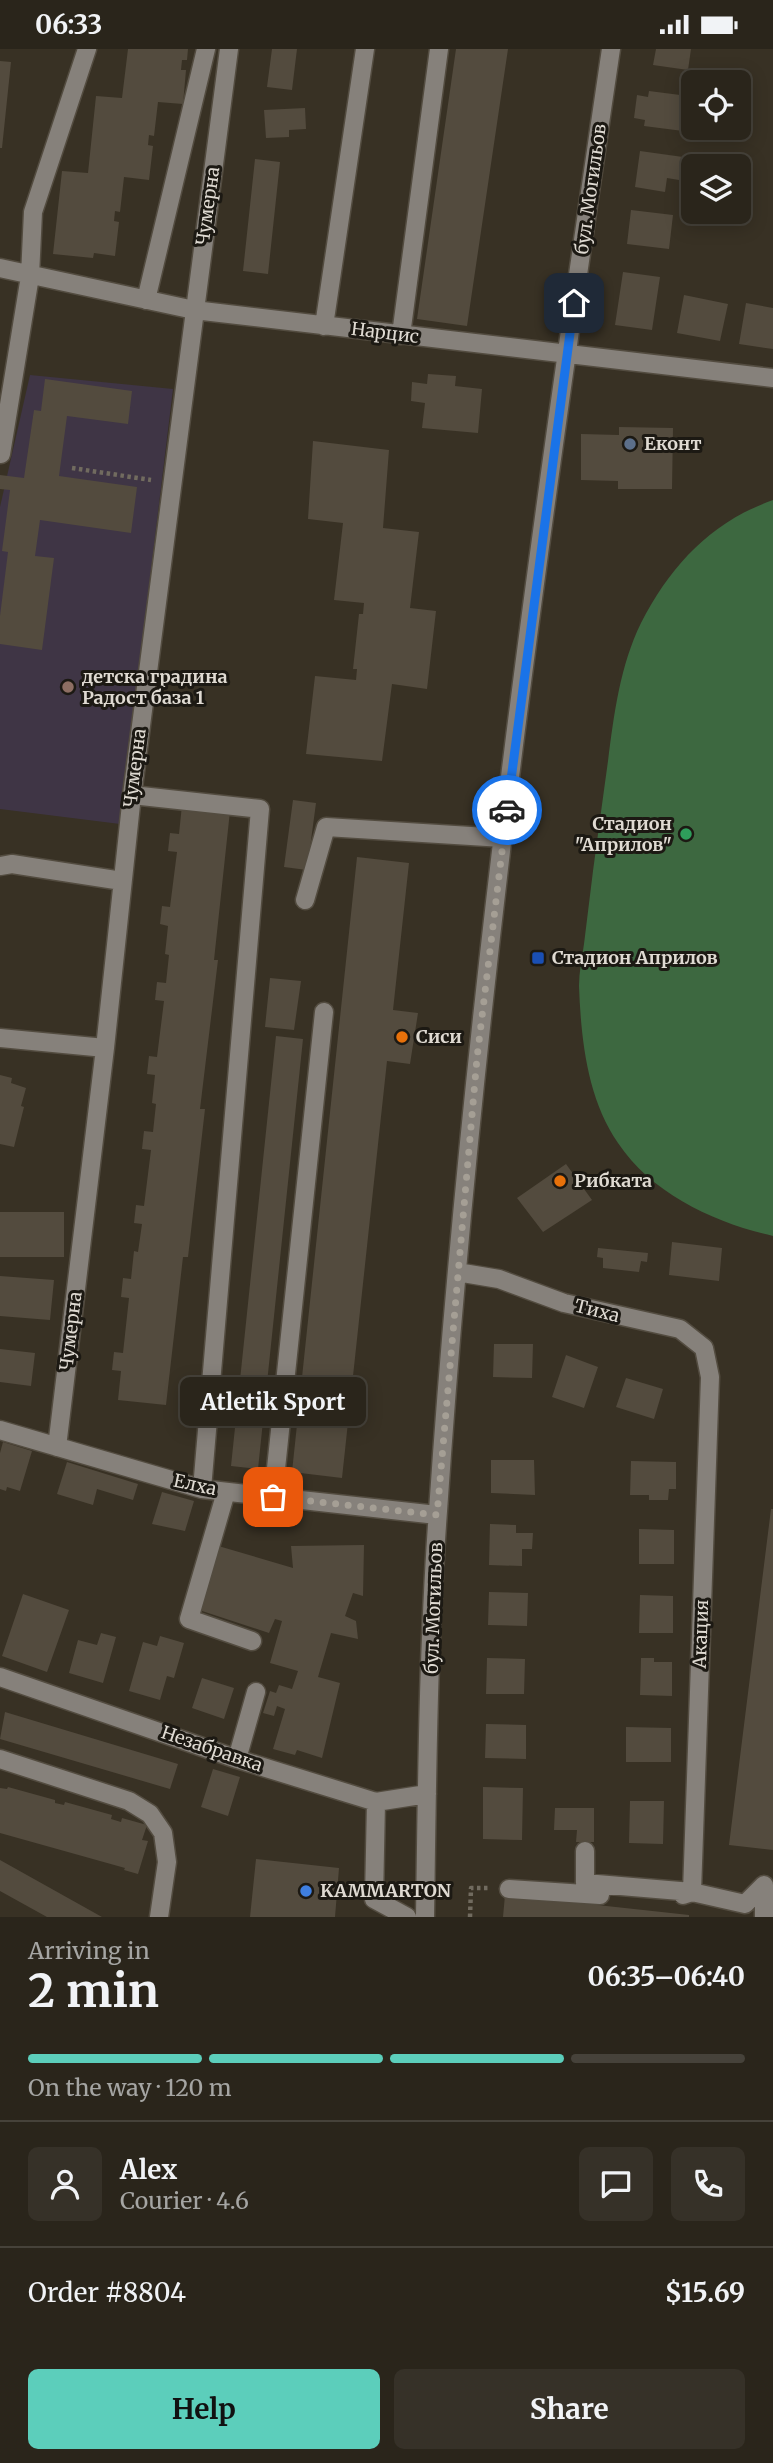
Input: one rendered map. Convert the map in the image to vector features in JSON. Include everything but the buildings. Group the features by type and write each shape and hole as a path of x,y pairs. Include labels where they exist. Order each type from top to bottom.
{"street":[{"path":"1,454 30,276 33,212 87,49"},
{"path":"146,300 206,49"},
{"name":"Чумерна","path":"57,1447 132,795 229,49"},
{"path":"324,326 365,49"},
{"path":"401,335 439,49"},
{"name":"бул. Могильов","path":"425,1917 437,1515 477,1058 566,354 611,49"},
{"name":"Нарцис","path":"0,268 194,310 773,379"},
{"path":"132,795 260,809 202,1489"},
{"path":"305,900 326,827 503,838"},
{"path":"0,866 12,864 122,881"},
{"path":"273,1497 324,1012"},
{"path":"0,1038 105,1048"},
{"name":"Тиха","path":"457,1272 499,1279 564,1303 680,1329 704,1348 710,1377"},
{"name":"Акация","path":"692,1892 710,1377"},
{"name":"Елха","path":"0,1430 202,1489 437,1515"},
{"path":"226,1492 189,1619 252,1641"},
{"name":"Незабравка","path":"0,1677 237,1759 376,1802 427,1794"},
{"path":"237,1759 256,1692"},
{"path":"0,1759 129,1801 150,1814 163,1833 167,1862 159,1917"},
{"path":"376,1802 374,1899 407,1917"},
{"path":"585,1851 585,1883 692,1892 745,1904 768,1883"},
{"path":"764,1917 768,1883"},
{"path":"509,1889 674,1899 692,1892"}],"path":[{"path":"72,468 172,483"},
{"path":"470,1917 471,1888"}],"shaded area":[{"name":"детска градина Радост база 1","path":"30,375 173,389 120,824 0,809 0,507"}],"green space":[{"name":"Стадион \"Априлов\"","path":"773,500 773,1236 729,1223 687,1204 648,1177 618,1143 599,1107 593,1088 584,1047 579,986 613,726 623,673 634,639 666,582 695,548 730,520"}],"way so far":[{"path":"273,1497 437,1515 477,1058 507,810"}],"place":[{"name":"Еконт","path":"630,444"},
{"name":"детска градина Радост база 1","path":"68,687"},
{"name":"Стадион \"Априлов\"","path":"686,834"},
{"name":"Стадион Априлов","path":"538,958"},
{"name":"Сиси","path":"402,1037"},
{"name":"Рибката","path":"560,1181"},
{"name":"Atletik Sport","path":"273,1497"},
{"name":"KAMMARTON","path":"306,1891"}],"route":[{"path":"507,810 574,303"}]}
